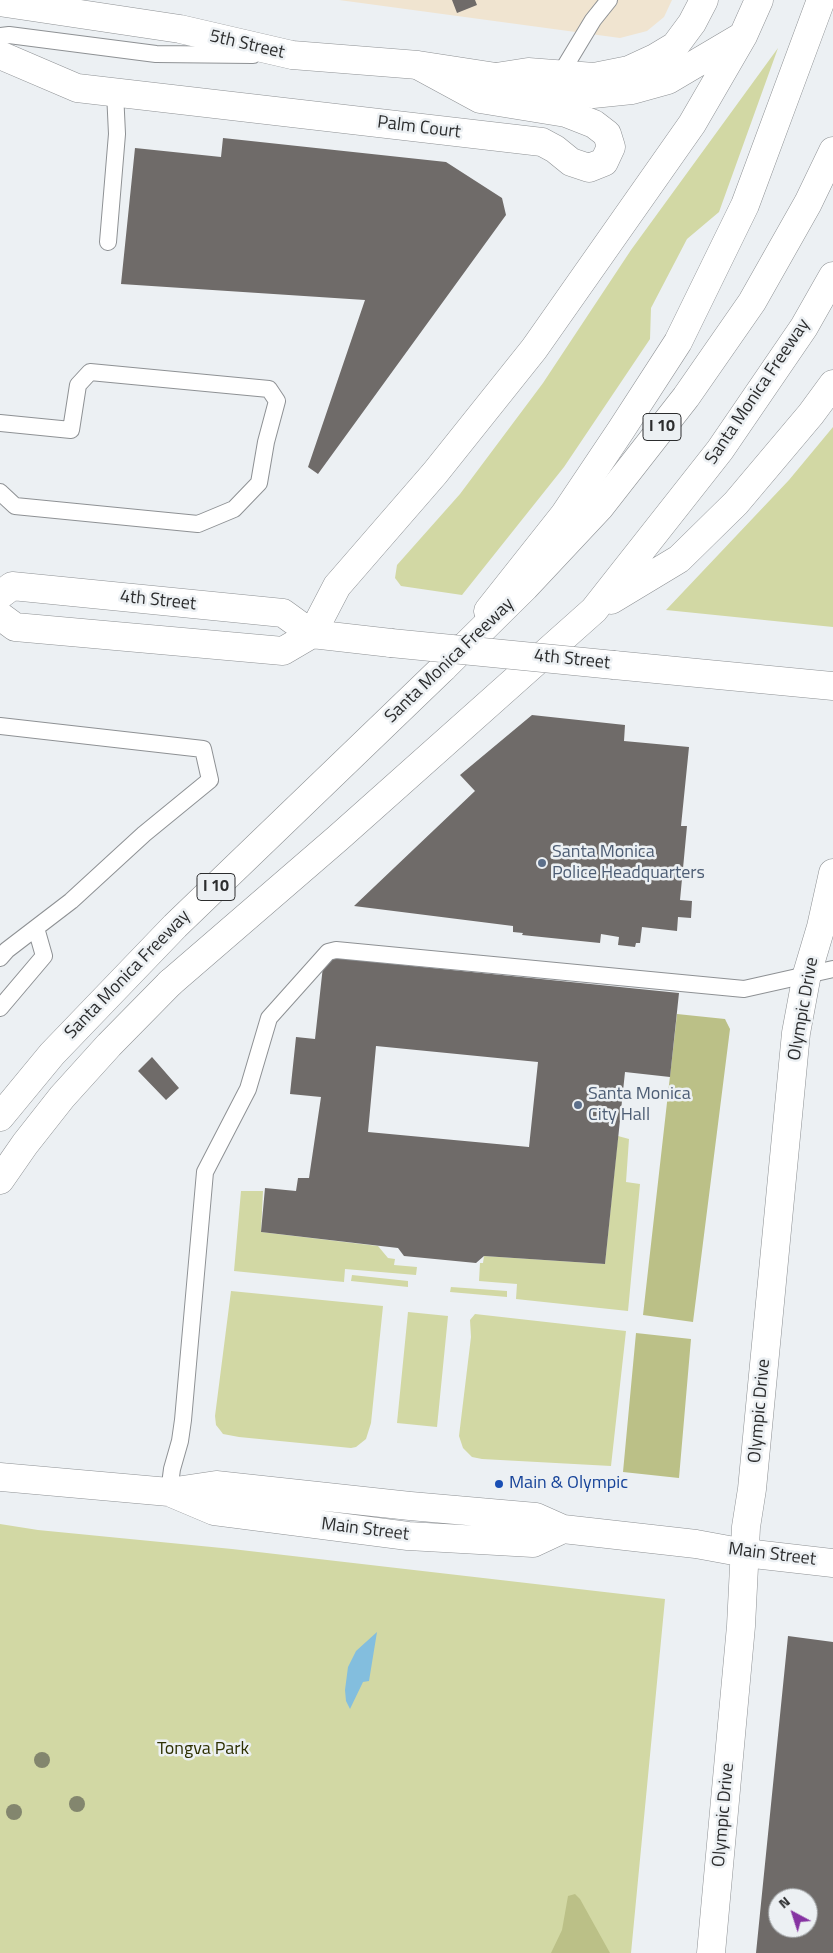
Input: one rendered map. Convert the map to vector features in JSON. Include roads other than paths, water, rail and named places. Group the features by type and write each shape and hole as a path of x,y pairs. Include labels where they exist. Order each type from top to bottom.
{"main road":[{"path":"496,77 528,72 594,77 629,70 675,46 692,23 704,0"},
{"path":"0,616 15,627 283,651 312,634 337,586 435,473 534,349 692,124 743,36 759,0"},
{"path":"443,668 564,515 678,342 745,205 820,0"},
{"name":"5th Street","path":"0,2 180,29 292,55 343,61 418,65 496,77"},
{"path":"496,77 540,88 593,94 632,90 668,80 743,36"},
{"name":"Palm Court","path":"0,55 77,88 542,142 555,149 571,162 589,168 604,162 611,147 607,134 594,124 566,113 480,99 418,65"},
{"name":"Santa Monica Freeway","path":"0,1117 52,1054 175,926 443,668 525,587 600,507 686,397 752,302 808,203 833,151"},
{"name":"Santa Monica Freeway","path":"0,1180 25,1144 62,1097 109,1045 170,983 338,838 594,610 720,450 804,326 833,276"},
{"path":"594,610 679,560 736,503 811,414 833,384"},
{"name":"4th Street","path":"0,595 12,586 283,613 312,634 833,686"},
{"name":"Olympic Drive","path":"711,1953 742,1626 746,1527 753,1480 796,1033 820,971 821,928 833,873"},
{"name":"Main Street","path":"0,1477 169,1492 216,1485 410,1506 536,1517 562,1529 696,1544 745,1553 833,1562"}],"lane":[{"path":"560,73 593,20 609,0"},
{"path":"0,36 9,35 156,54 292,55"},
{"path":"108,242 116,134 115,92"},
{"path":"0,422 71,430 78,385 90,372 269,390 277,401 266,442 259,483 234,509 198,524 14,506 0,492"},
{"path":"0,726 203,750 210,780 144,834 72,901 7,950 0,958"},
{"path":"0,1008 44,956 36,928"},
{"path":"169,1492 183,1420 206,1172 248,1089 269,1018 328,952 336,950 744,989 820,971"}],"water":[{"path":"377,1632 369,1681 363,1682 350,1709 346,1701 345,1690 348,1667 356,1651"}],"place":[{"name":"Santa Monica Police Headquarters","path":"542,863"},
{"name":"Santa Monica City Hall","path":"578,1105"},
{"name":"Main & Olympic","path":"499,1484"}],"park label":[{"name":"Tongva Park","path":"203,1750"}]}
